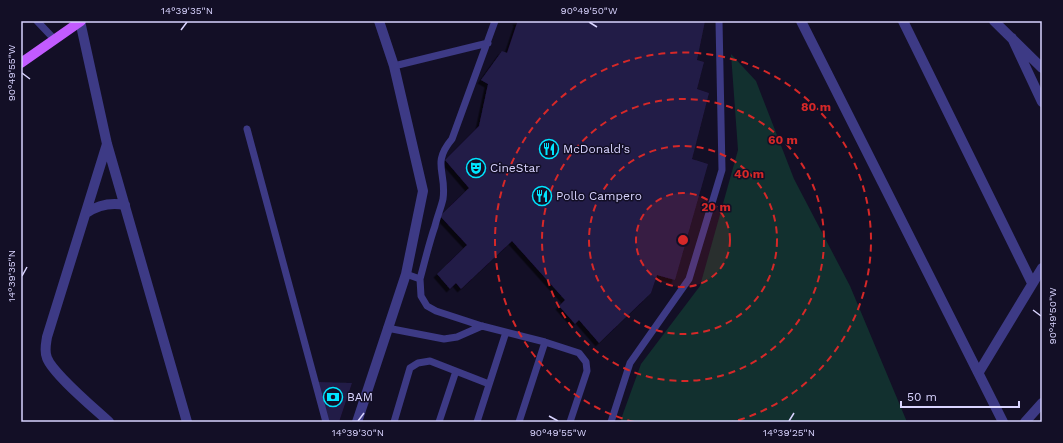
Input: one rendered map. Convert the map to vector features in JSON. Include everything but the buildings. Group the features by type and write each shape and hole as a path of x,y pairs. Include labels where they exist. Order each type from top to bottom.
{"main road":[{"path":"21,63 80,21"}],"street":[{"path":"80,21 107,144 187,422"},
{"path":"357,422 406,274 423,191 394,66 379,21"},
{"path":"801,21 1003,422"},
{"path":"903,21 1032,283"},
{"path":"994,21 1042,68"},
{"path":"1012,38 1039,87 1042,102"},
{"path":"107,144 45,350 50,364 55,370 109,422"},
{"path":"86,213 102,205 125,205"},
{"path":"979,372 1042,268"},
{"path":"1025,422 1042,403"}],"lane":[{"path":"37,21 55,40"},
{"path":"495,21 452,139 446,146 440,160 440,170 444,183 443,200 420,279 421,296 427,306 436,311 482,326 545,342 579,353 586,362 587,371 570,422"},
{"path":"611,422 630,363 689,279 722,170 719,21"},
{"path":"394,66 488,43"},
{"path":"247,129 326,422"},
{"path":"406,274 420,279"},
{"path":"387,328 444,339 457,337 482,326"},
{"path":"477,422 506,332"},
{"path":"519,422 545,342"},
{"path":"394,422 410,368 418,363 430,361 490,384"},
{"path":"439,422 456,371"}],"green space":[{"path":"731,54 756,81 794,179 850,286 907,422 620,422 641,364 700,286 738,150"}],"place":[{"name":"McDonald's","path":"549,149"},
{"name":"CineStar","path":"476,168"},
{"name":"Pollo Campero","path":"542,196"},
{"name":"BAM","path":"333,397"}]}
